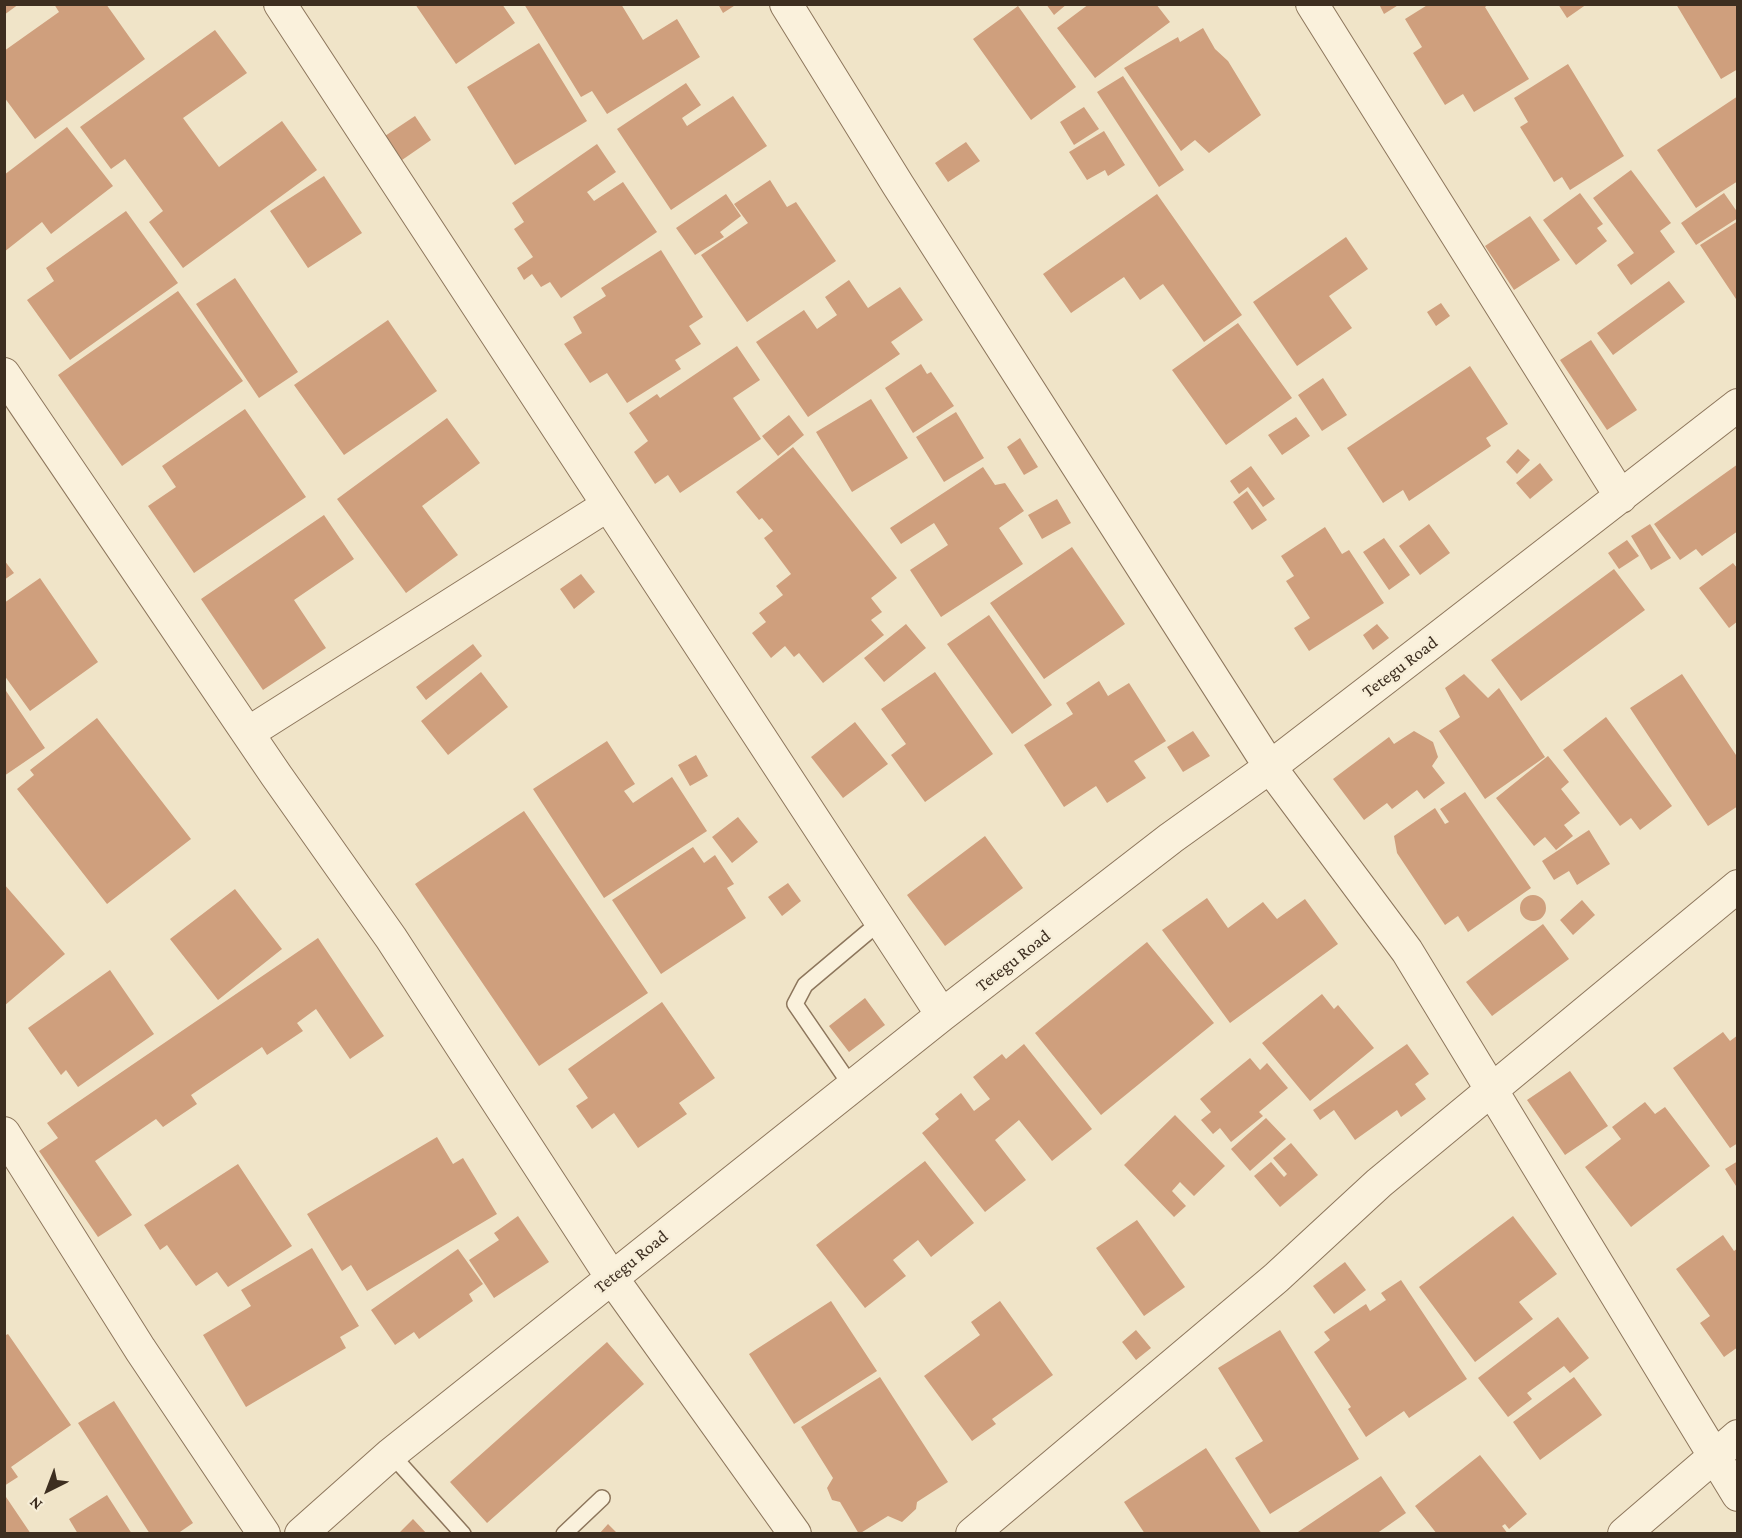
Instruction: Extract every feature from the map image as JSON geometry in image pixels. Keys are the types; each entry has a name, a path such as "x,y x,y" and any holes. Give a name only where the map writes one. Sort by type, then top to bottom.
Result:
{"street":[{"path":"280,4 942,1015"},
{"path":"786,4 898,185 1270,766 1407,951 1737,1495"},
{"path":"1312,4 1621,496"},
{"path":"4,374 248,733 391,938 612,1278 795,1533"},
{"name":"Tetegu Road","path":"301,1533 391,1454 942,1015 1171,838 1270,766 1737,405"},
{"path":"248,733 608,505"},
{"path":"972,1533 1276,1278 1379,1184 1737,886"},
{"path":"4,1133 140,1349 264,1533"},
{"path":"1624,1533 1737,1436"}],"lane":[{"path":"852,1087 795,1004 805,985 881,921"},
{"path":"391,1454 463,1533"},
{"path":"564,1533 603,1498"}],"building":[{"path":"4,4 19,4 4,15"},
{"path":"54,4 106,4 145,59 35,139 4,97 4,51 59,12"},
{"path":"415,4 502,4 515,23 456,64"},
{"path":"524,4 621,4 643,40 677,19 700,57 607,114 592,91 581,97"},
{"path":"718,4 737,4 723,13"},
{"path":"1046,4 1067,4 1054,15"},
{"path":"1089,4 1156,4 1170,22 1095,78 1057,28"},
{"path":"1379,4 1400,4 1384,14"},
{"path":"1429,4 1489,4 1485,7 1529,79 1474,112 1463,94 1445,105 1413,53 1422,47 1405,19"},
{"path":"1558,4 1587,4 1567,18"},
{"path":"1676,4 1738,4 1738,69 1721,79"},
{"path":"1018,6 1076,87 1031,120 973,39"},
{"path":"1203,28 1215,49 1228,61 1261,115 1209,153 1195,140 1181,151 1124,68 1178,37 1180,42"},
{"path":"215,30 247,73 183,118 219,167 282,121 317,170 183,268 149,222 163,211 125,159 111,169 80,127"},
{"path":"539,43 587,121 515,165 467,87"},
{"path":"1568,64 1624,156 1570,190 1562,177 1554,182 1520,127 1528,122 1514,98"},
{"path":"1123,76 1184,170 1159,187 1097,92"},
{"path":"686,83 701,105 682,118 687,126 733,96 767,146 671,210 617,129"},
{"path":"1738,96 1738,181 1696,208 1657,150"},
{"path":"1084,107 1099,129 1074,145 1060,122"},
{"path":"415,116 431,140 402,160 385,136"},
{"path":"67,127 113,186 51,234 42,222 4,252 4,175"},
{"path":"1104,131 1125,165 1108,176 1105,170 1087,180 1069,152"},
{"path":"966,142 980,161 948,182 935,163"},
{"path":"597,144 616,172 587,192 594,201 623,182 657,232 561,298 550,282 541,287 532,274 524,280 517,268 533,257 514,229 524,222 512,203"},
{"path":"1631,170 1671,223 1660,231 1675,252 1631,285 1617,265 1634,253 1593,198"},
{"path":"324,176 362,233 308,268 270,211"},
{"path":"770,180 787,207 796,202 836,261 747,322 701,255 748,223 734,204"},
{"path":"1580,193 1603,224 1597,228 1607,241 1576,265 1543,220"},
{"path":"1724,193 1738,213 1738,218 1696,245 1681,223"},
{"path":"726,194 741,216 720,232 724,237 695,255 676,228"},
{"path":"1157,194 1242,315 1204,342 1163,284 1140,300 1124,277 1071,313 1043,274"},
{"path":"126,211 178,283 70,360 27,300 54,281 46,268"},
{"path":"1530,216 1560,260 1514,290 1485,246"},
{"path":"1738,221 1738,302 1700,245"},
{"path":"1346,237 1368,269 1329,296 1352,328 1297,366 1253,302"},
{"path":"661,250 703,317 689,326 701,344 675,360 681,369 627,403 607,373 590,383 564,344 582,333 573,317 606,296 601,288"},
{"path":"235,278 298,372 259,398 196,304"},
{"path":"849,280 868,308 900,287 923,320 891,342 900,354 808,417 756,342 804,310 817,329 837,315 825,297"},
{"path":"1669,281 1685,302 1613,355 1597,333"},
{"path":"178,291 243,381 122,466 58,375"},
{"path":"1441,303 1450,316 1436,326 1427,312"},
{"path":"388,320 437,391 344,455 294,385"},
{"path":"1238,323 1292,398 1226,445 1172,370"},
{"path":"1591,340 1637,410 1607,430 1560,360"},
{"path":"737,346 760,380 733,398 761,439 680,493 668,475 655,484 634,452 648,441 629,413 657,394 660,398"},
{"path":"921,364 927,374 931,372 954,406 913,433 885,388"},
{"path":"1470,366 1508,424 1486,438 1491,446 1409,501 1403,490 1383,503 1347,448"},
{"path":"1323,378 1347,415 1322,431 1298,395"},
{"path":"871,399 908,458 852,492 816,432"},
{"path":"245,409 306,497 194,573 148,506 176,487 162,466"},
{"path":"956,412 984,458 944,482 916,437"},
{"path":"789,415 804,435 778,456 762,436"},
{"path":"1296,417 1310,436 1282,455 1268,435"},
{"path":"447,418 480,463 422,506 458,555 406,593 337,499"},
{"path":"1020,438 1038,467 1024,475 1007,447"},
{"path":"793,447 897,578 871,598 882,612 871,620 884,635 823,683 799,653 794,657 785,646 771,658 752,633 766,622 759,613 783,595 776,586 791,574 764,538 773,531 762,518 759,520 736,492"},
{"path":"1518,449 1530,460 1517,474 1506,462"},
{"path":"1540,463 1553,480 1530,499 1516,483"},
{"path":"1738,464 1738,531 1702,556 1696,549 1680,560 1654,524"},
{"path":"1251,466 1275,499 1263,507 1248,487 1239,494 1230,481"},
{"path":"983,467 995,485 1005,483 1024,511 999,528 1023,564 941,617 910,570 948,545 934,523 901,544 890,528"},
{"path":"1247,491 1267,520 1252,530 1233,502"},
{"path":"1057,499 1071,523 1042,539 1028,515"},
{"path":"324,515 354,559 294,600 326,648 263,690 201,599"},
{"path":"1429,524 1450,553 1420,575 1399,546"},
{"path":"1650,524 1671,558 1651,570 1631,536"},
{"path":"1325,527 1342,554 1349,550 1384,603 1309,651 1294,628 1310,618 1286,581 1294,576 1281,556"},
{"path":"1384,538 1410,575 1389,590 1363,552"},
{"path":"1627,540 1639,556 1619,569 1608,553"},
{"path":"1072,547 1125,624 1044,679 990,603"},
{"path":"4,560 14,573 4,580"},
{"path":"1733,563 1738,569 1738,621 1729,628 1699,588"},
{"path":"1614,569 1645,610 1521,701 1491,660"},
{"path":"581,574 595,592 574,609 560,589"},
{"path":"40,578 98,662 30,711 4,675 4,603"},
{"path":"989,615 1052,705 1012,734 947,644"},
{"path":"906,624 926,648 884,682 864,658"},
{"path":"1377,624 1389,638 1373,650 1363,635"},
{"path":"473,644 482,656 426,700 416,687"},
{"path":"481,672 508,707 448,755 421,721"},
{"path":"935,672 993,754 925,802 891,755 906,744 881,709"},
{"path":"1464,674 1488,698 1499,688 1545,757 1485,799 1439,731 1460,717 1445,688"},
{"path":"1682,674 1738,758 1738,806 1708,826 1630,708"},
{"path":"1099,681 1108,696 1129,683 1166,741 1134,761 1146,778 1107,803 1096,786 1064,807 1024,745 1073,714 1066,703"},
{"path":"4,688 45,748 4,776"},
{"path":"1606,717 1672,806 1640,830 1631,818 1620,826 1563,750"},
{"path":"97,718 191,839 107,904 17,789 34,775 30,770"},
{"path":"855,722 888,764 843,798 811,757"},
{"path":"1193,731 1210,756 1183,772 1167,747"},
{"path":"1414,731 1433,742 1438,757 1432,766 1445,783 1424,799 1417,790 1392,809 1387,803 1364,820 1333,779 1389,737 1394,744"},
{"path":"607,741 635,784 624,791 633,803 672,777 707,831 604,898 533,789"},
{"path":"696,755 708,776 690,786 678,765"},
{"path":"1548,756 1569,782 1561,789 1580,813 1564,825 1573,836 1556,850 1545,837 1534,846 1496,798"},
{"path":"1465,792 1531,888 1468,932 1458,916 1445,925 1397,853 1394,836 1435,808 1445,824 1449,822 1440,809"},
{"path":"524,811 648,993 539,1066 415,884"},
{"path":"738,817 758,842 732,863 712,837"},
{"path":"1589,830 1610,864 1577,885 1569,871 1554,880 1542,861"},
{"path":"985,836 1023,888 945,946 907,895"},
{"path":"693,847 704,863 715,855 734,884 727,888 746,918 661,974 612,900"},
{"path":"788,883 801,901 782,916 768,897"},
{"path":"4,884 65,954 4,1006"},
{"path":"235,889 282,949 218,1000 170,939"},
{"path":"1533,895 1542,899 1546,908 1542,917 1533,921 1524,917 1520,908 1524,899"},
{"path":"1207,898 1228,928 1263,902 1277,919 1305,899 1338,944 1230,1023 1162,930"},
{"path":"1582,900 1595,915 1573,935 1560,920"},
{"path":"1543,924 1569,959 1492,1016 1466,982"},
{"path":"318,938 384,1036 350,1059 316,1009 297,1023 303,1031 267,1055 262,1047 191,1095 197,1104 163,1127 156,1119 95,1161 132,1215 98,1237 39,1151 58,1138 47,1123"},
{"path":"1147,942 1214,1023 1101,1115 1035,1033"},
{"path":"110,970 154,1034 78,1087 66,1070 61,1075 28,1028"},
{"path":"1322,994 1334,1009 1338,1005 1374,1048 1310,1101 1262,1043"},
{"path":"865,998 885,1025 849,1052 829,1026"},
{"path":"662,1002 715,1078 679,1103 687,1114 638,1148 614,1113 592,1129 576,1106 588,1098 568,1069"},
{"path":"1723,1032 1730,1041 1738,1035 1738,1143 1730,1148 1673,1068"},
{"path":"1024,1044 1092,1129 1052,1161 1019,1120 995,1140 1026,1180 985,1212 922,1133 939,1119 935,1114 961,1093 974,1111 990,1099 973,1077 1002,1054 1006,1059"},
{"path":"1407,1044 1429,1074 1415,1084 1426,1099 1401,1117 1397,1110 1355,1140 1334,1110 1320,1120 1313,1110"},
{"path":"1250,1058 1260,1070 1267,1063 1288,1088 1259,1112 1263,1116 1231,1142 1220,1128 1213,1134 1201,1120 1211,1112 1200,1099"},
{"path":"1570,1071 1608,1126 1565,1155 1527,1100"},
{"path":"1645,1102 1655,1114 1665,1107 1710,1166 1631,1227 1585,1167 1621,1139 1612,1127"},
{"path":"1175,1115 1225,1166 1194,1196 1180,1182 1172,1191 1186,1206 1174,1217 1124,1165"},
{"path":"1266,1118 1286,1139 1250,1171 1231,1149"},
{"path":"437,1137 453,1164 463,1158 497,1214 367,1291 351,1265 342,1271 307,1214"},
{"path":"1291,1143 1318,1175 1280,1207 1254,1176 1271,1162 1284,1177 1287,1174 1273,1158"},
{"path":"925,1161 974,1223 931,1257 918,1240 893,1260 906,1276 865,1308 816,1245"},
{"path":"1738,1161 1738,1189 1725,1169"},
{"path":"238,1164 292,1246 228,1287 217,1272 196,1286 167,1245 160,1250 144,1225"},
{"path":"518,1216 549,1262 494,1298 469,1260 499,1240 494,1233"},
{"path":"1513,1216 1557,1274 1519,1302 1533,1319 1475,1362 1419,1287"},
{"path":"1137,1220 1185,1287 1144,1316 1096,1248"},
{"path":"1723,1235 1734,1251 1738,1248 1738,1347 1724,1357 1700,1323 1710,1316 1676,1269"},
{"path":"312,1248 359,1326 340,1337 346,1348 246,1407 203,1335 251,1306 241,1290"},
{"path":"458,1249 483,1284 469,1294 473,1301 419,1339 414,1332 395,1345 371,1310"},
{"path":"1345,1262 1366,1290 1334,1314 1313,1286"},
{"path":"1401,1280 1467,1379 1409,1418 1404,1411 1366,1437 1348,1409 1351,1407 1314,1352 1330,1340 1324,1332 1366,1304 1370,1311 1386,1300 1381,1293"},
{"path":"831,1301 877,1371 794,1424 749,1354"},
{"path":"1000,1301 1053,1375 992,1419 996,1424 972,1441 924,1376 980,1335 971,1322"},
{"path":"1558,1317 1589,1358 1570,1373 1564,1366 1527,1393 1532,1399 1508,1417 1478,1378"},
{"path":"1136,1330 1151,1348 1136,1360 1122,1342"},
{"path":"1280,1330 1359,1459 1270,1514 1235,1458 1263,1441 1218,1368"},
{"path":"8,1334 71,1425 11,1467 18,1477 4,1486 4,1336"},
{"path":"607,1342 644,1384 487,1523 450,1482"},
{"path":"880,1377 948,1482 917,1502 916,1509 902,1522 888,1516 859,1534 840,1502 832,1500 827,1488 833,1478 801,1427"},
{"path":"1574,1377 1602,1415 1540,1460 1513,1422"},
{"path":"114,1401 193,1523 177,1534 150,1534 78,1423"},
{"path":"1206,1448 1262,1534 1145,1534 1124,1502"},
{"path":"1480,1455 1527,1514 1509,1529 1505,1524 1502,1526 1508,1534 1437,1534 1415,1506"},
{"path":"1381,1476 1406,1513 1376,1534 1295,1534"},
{"path":"4,1494 31,1534 4,1534"},
{"path":"107,1495 132,1534 78,1534 69,1519"},
{"path":"413,1519 427,1534 398,1534"},
{"path":"608,1524 618,1534 599,1534"}]}
